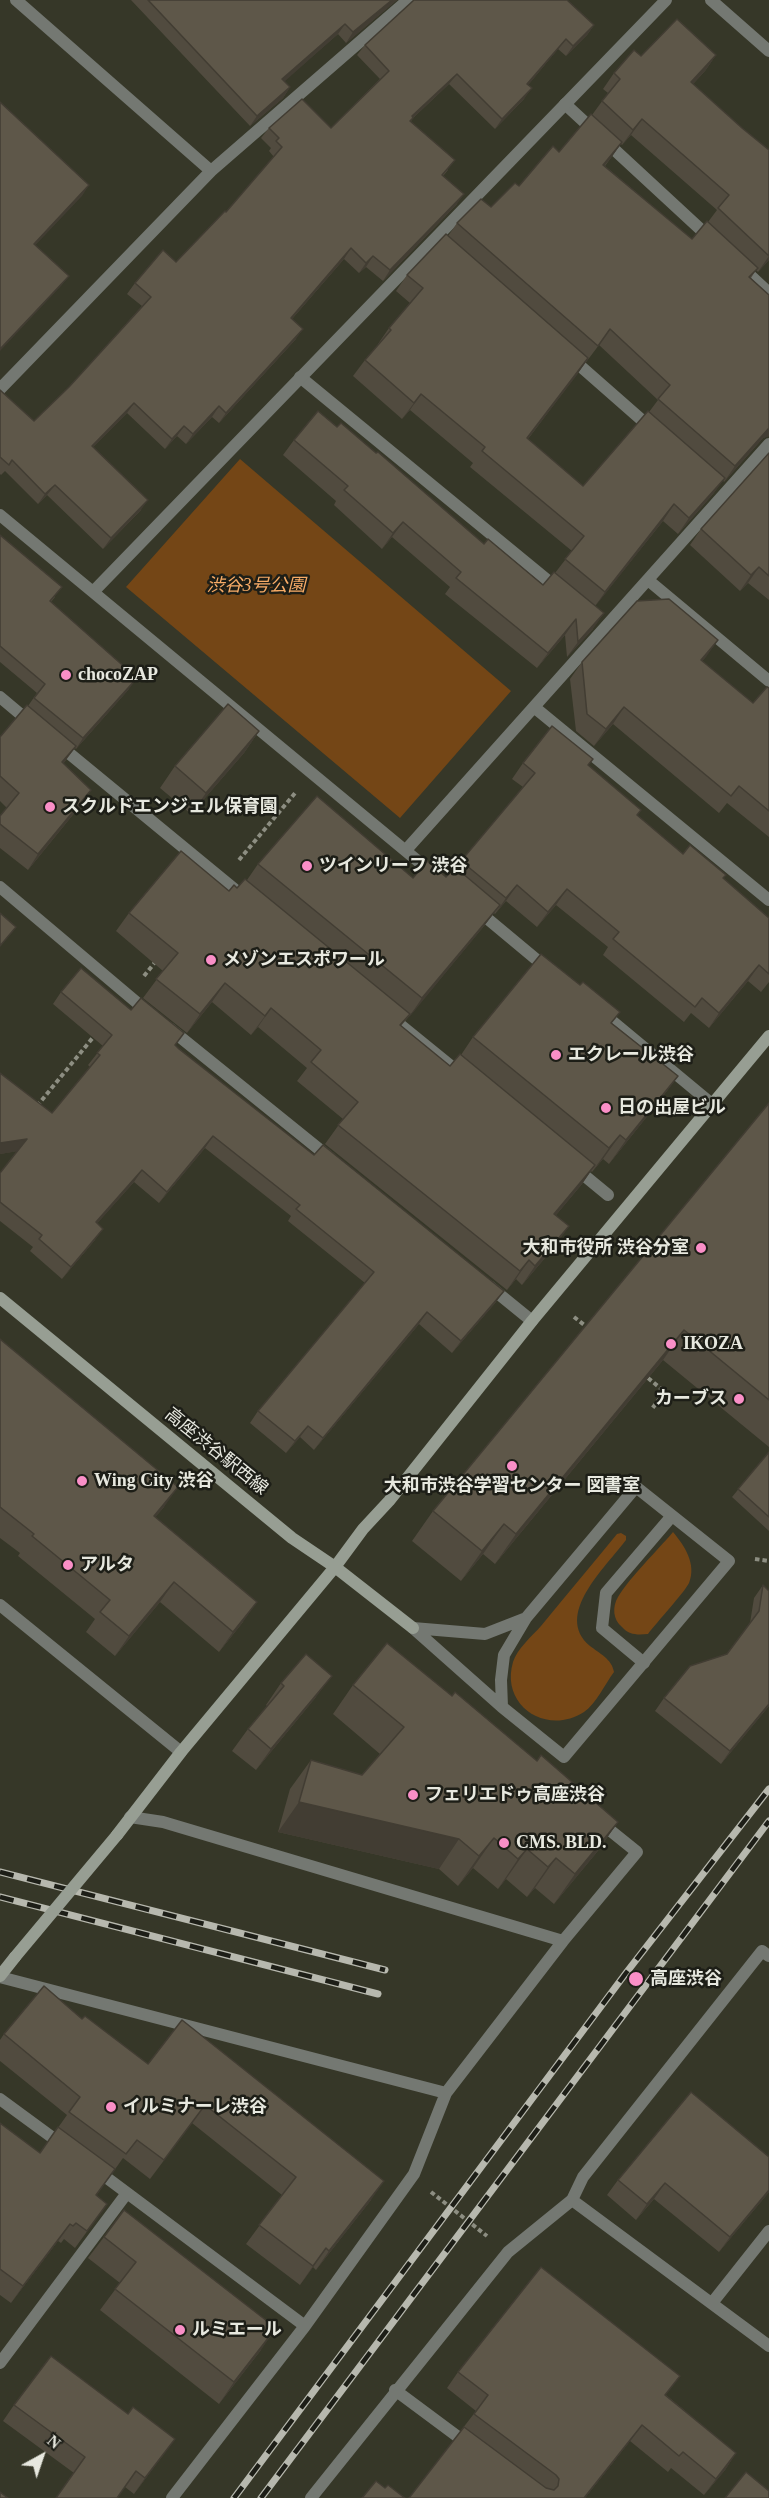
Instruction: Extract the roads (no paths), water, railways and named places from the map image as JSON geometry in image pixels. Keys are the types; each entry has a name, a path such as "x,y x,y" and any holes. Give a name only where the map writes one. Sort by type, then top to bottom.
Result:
{"street":[{"path":"16,0 211,171"},
{"path":"0,389 211,171 408,0"},
{"path":"93,592 300,377 439,243 565,104 666,0"},
{"path":"711,0 769,51"},
{"path":"565,104 718,246"},
{"path":"735,261 769,293"},
{"path":"558,347 663,439"},
{"path":"300,377 568,597"},
{"path":"406,850 534,707 600,624 648,580 721,489 769,444"},
{"path":"0,515 450,888"},
{"path":"648,580 769,681"},
{"path":"0,697 251,902"},
{"path":"534,707 769,900"},
{"path":"0,886 128,996 340,1166"},
{"path":"468,902 558,977"},
{"path":"379,1007 471,1082"},
{"path":"594,1007 712,1104"},
{"path":"446,2093 0,1977 181,1752 335,1567 532,1321 769,1036"},
{"path":"562,1157 608,1195"},
{"path":"478,1278 532,1321"},
{"name":"高座渋谷駅西線","path":"0,1298 292,1538 335,1567 413,1628"},
{"path":"413,1628 502,1707 564,1757 729,1561 671,1517 636,1486 526,1618 504,1654 501,1680 502,1707"},
{"path":"644,1663 602,1628 606,1593 671,1517"},
{"path":"0,1605 181,1752"},
{"path":"413,1628 485,1634 526,1618"},
{"path":"130,1817 163,1822 564,1941"},
{"path":"172,2498 306,2326 412,2177 446,2093 564,1941 637,1852 601,1823"},
{"path":"311,2498 395,2390 508,2252 572,2200 583,2177 762,1951 769,1956"},
{"path":"0,2098 306,2326"},
{"path":"0,2363 127,2193"},
{"path":"572,2200 769,2346"},
{"path":"712,2303 769,2231"},
{"path":"395,2390 477,2451"}],"railway":[{"path":"234,2498 626,1973 769,1789"},
{"path":"261,2498 769,1821"},
{"path":"0,1872 385,1970"},
{"path":"0,1897 378,1994"}],"place":[{"name":"chocoZAP","path":"66,675"},
{"name":"スクルドエンジェル保育園","path":"50,807"},
{"name":"ツインリーフ 渋谷","path":"307,866"},
{"name":"メゾンエスポワール","path":"211,960"},
{"name":"エクレール渋谷","path":"556,1055"},
{"name":"日の出屋ビル","path":"606,1108"},
{"name":"大和市役所 渋谷分室","path":"701,1248"},
{"name":"IKOZA","path":"671,1344"},
{"name":"カーブス","path":"739,1399"},
{"name":"大和市渋谷学習センター 図書室","path":"512,1466"},
{"name":"Wing City 渋谷","path":"82,1481"},
{"name":"アルタ","path":"68,1565"},
{"name":"フェリエドゥ高座渋谷","path":"413,1795"},
{"name":"CMS. BLD.","path":"504,1843"},
{"name":"高座渋谷","path":"636,1979"},
{"name":"イルミナーレ渋谷","path":"111,2107"},
{"name":"ルミエール","path":"180,2330"}],"park label":[{"name":"渋谷3号公園","path":"256,586"}]}
